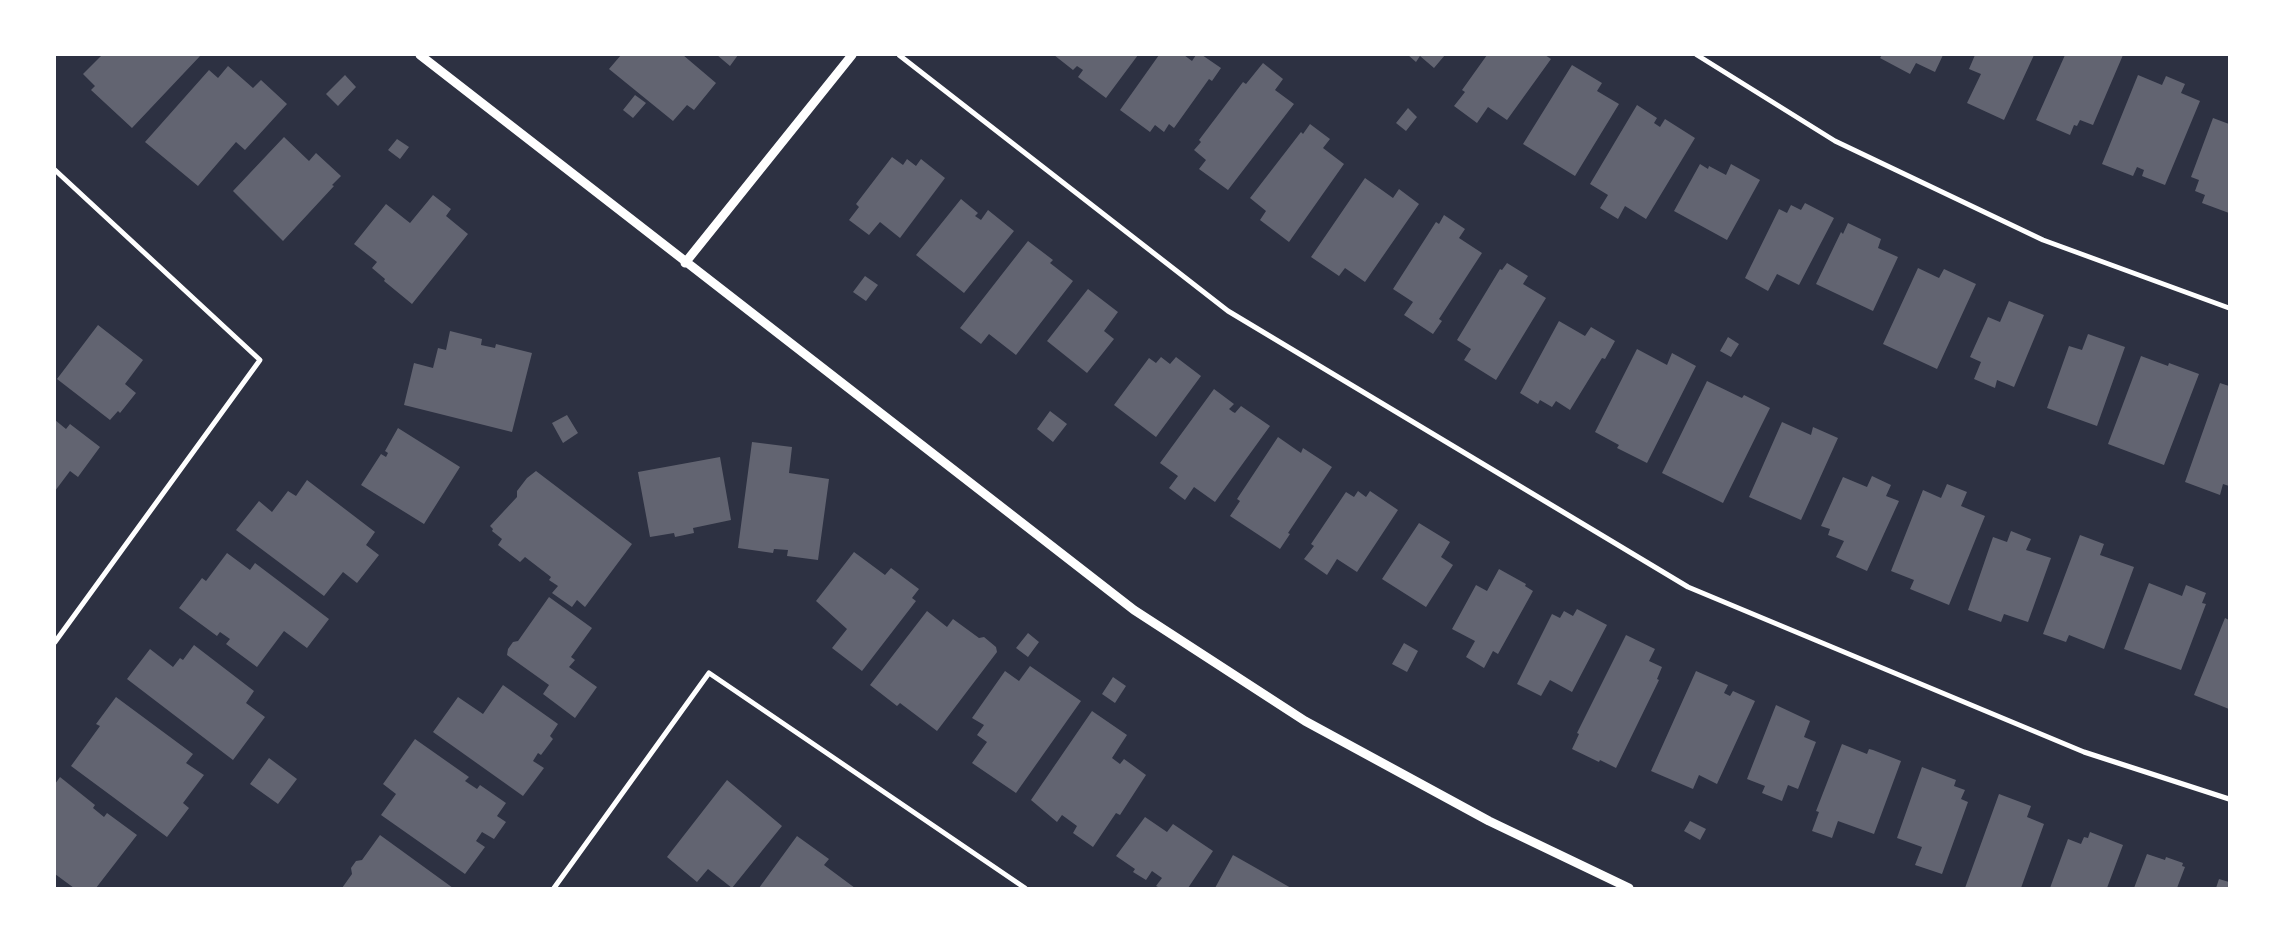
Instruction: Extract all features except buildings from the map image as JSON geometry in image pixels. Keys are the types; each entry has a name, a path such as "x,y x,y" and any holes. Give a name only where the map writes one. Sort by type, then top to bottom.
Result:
{"street":[{"path":"420,55 1134,610 1305,721 1489,821 1629,888"},
{"path":"686,263 852,55"},
{"path":"899,55 1228,311 1688,587 2084,752 2229,799"},
{"path":"1696,55 1835,140 2025,232 2229,308"},
{"path":"55,170 260,360 55,642"},
{"path":"554,888 709,673 1025,888"}]}
